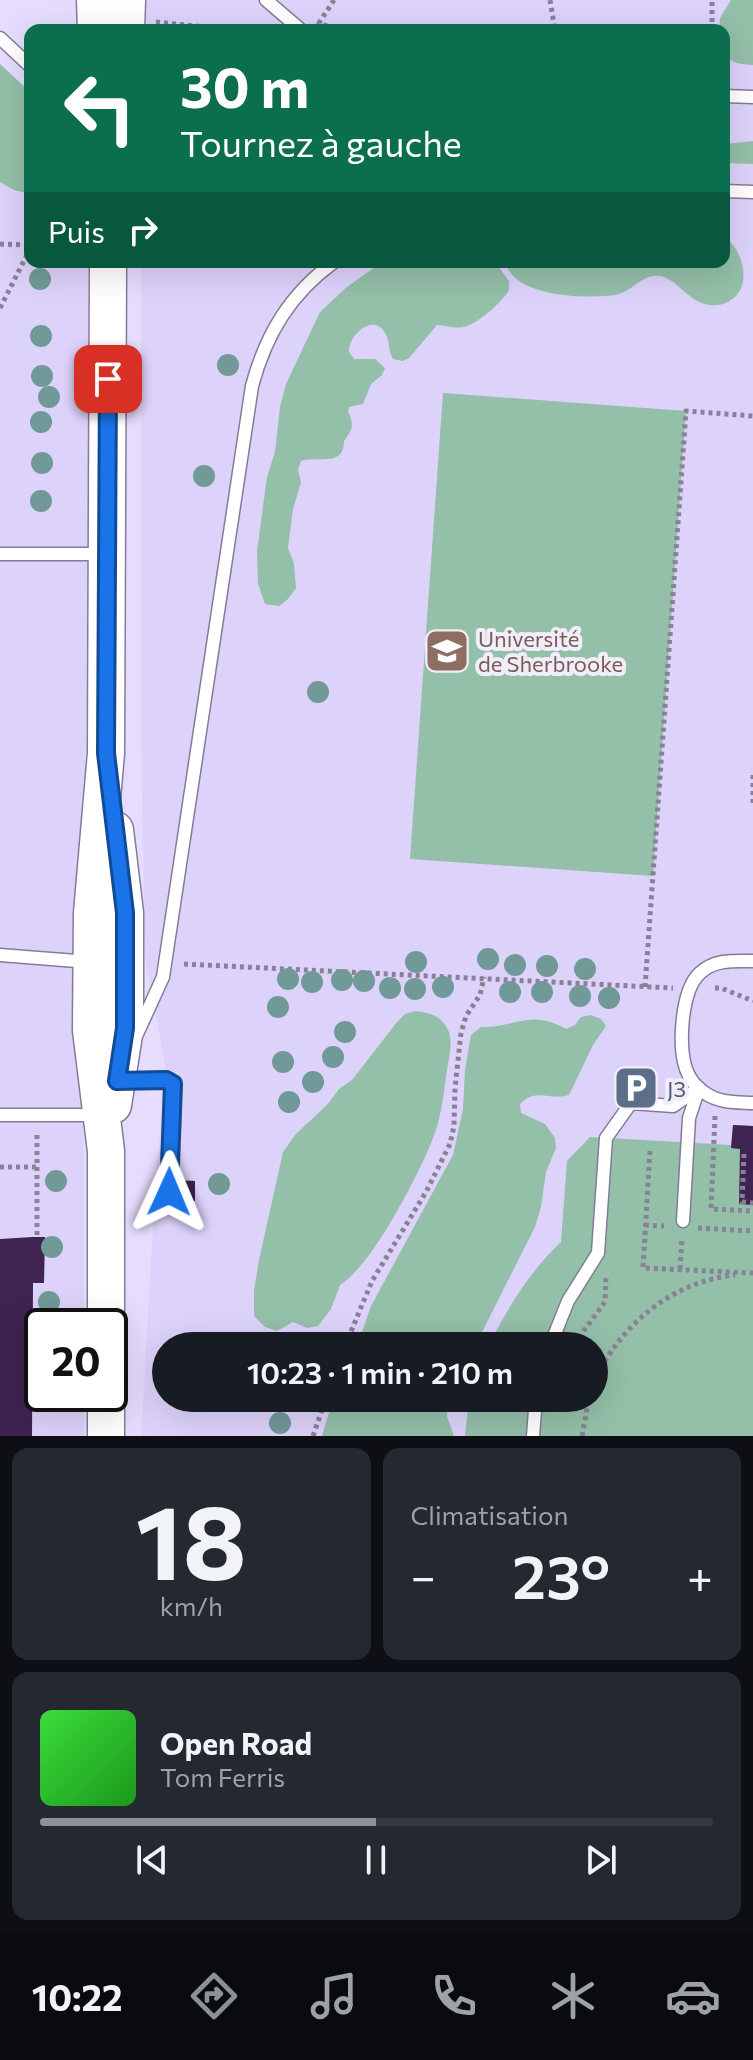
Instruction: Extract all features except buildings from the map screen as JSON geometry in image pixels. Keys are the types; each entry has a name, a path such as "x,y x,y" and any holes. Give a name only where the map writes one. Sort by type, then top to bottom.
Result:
{"main road":[{"path":"95,0 96,24"},
{"path":"107,1098 91,1030 92,913 106,753 108,268"},
{"path":"106,753 125,913 125,1028 107,1098 106,1308"},
{"path":"106,1412 106,1436"}],"lane":[{"path":"266,0 294,24"},
{"path":"0,38 24,60"},
{"path":"730,96 753,97"},
{"path":"730,191 753,192"},
{"path":"107,1098 163,977 243,435 257,367 267,339 289,304 326,268"},
{"path":"0,554 107,554"},
{"path":"0,955 92,963"},
{"path":"753,961 714,964 699,973 689,988 685,1009 683,1058 688,1074 699,1088 722,1100 753,1103"},
{"path":"0,1115 107,1098 166,1080 173,1084 169,1192"},
{"path":"683,1221 689,1118 699,1088"},
{"path":"556,1332 568,1301 598,1253 606,1138 631,1103 673,1106 699,1088"},
{"path":"533,1436 535,1412"}],"path":[{"path":"322,24 319,23 334,0"},
{"path":"550,0 554,24"},
{"path":"712,0 712,24"},
{"path":"133,17 194,24"},
{"path":"0,244 24,245"},
{"path":"0,308 24,261"},
{"path":"645,987 686,411 753,416"},
{"path":"753,775 753,805"},
{"path":"186,964 673,988"},
{"path":"351,1332 372,1281 426,1192 450,1144 461,1033 466,1016 480,995 484,977"},
{"path":"721,988 753,1001"},
{"path":"36,1139 37,1238"},
{"path":"714,1144 711,1209 753,1211"},
{"path":"744,1154 742,1202 753,1203"},
{"path":"0,1167 36,1167"},
{"path":"680,1269 683,1221"},
{"path":"583,1332 605,1302 607,1279 601,1266"},
{"path":"608,1354 623,1335 664,1300 703,1281 753,1273"},
{"path":"313,1436 321,1412"},
{"path":"582,1436 586,1412"}],"shaded area":[{"name":"Université de Sherbrooke","path":"143,0 753,0 753,1436 141,1436 156,1176 166,1069 145,957 141,738 141,268 730,268 730,24 143,24"},
{"path":"0,64 24,86 24,268 88,268 88,630 80,1053 84,1150 84,1308 24,1308 24,1412 84,1412 84,1436 0,1436"}],"green space":[{"path":"731,0 753,0 753,65 736,63 730,59 730,24 720,24"},
{"path":"0,64 24,86 24,192 0,182"},
{"path":"753,141 753,164 730,163 730,143"},
{"path":"730,242 739,254 744,275 742,286 729,301 708,305 661,276 643,279 615,295 570,296 536,289 511,274 508,268 730,268"},
{"path":"374,268 499,268 509,281 509,290 489,312 469,325 457,328 437,325 403,361 393,359 387,336 380,327 368,326 357,333 349,352 354,359 375,359 385,368 371,384 363,404 349,407 352,427 340,455 301,461 298,470 301,482 293,509 288,548 294,564 296,588 279,606 265,604 258,584 257,552 280,407 286,384 320,312"},
{"path":"443,393 686,411 653,876 410,859"},
{"path":"416,1011 438,1017 447,1028 451,1043 438,1123 420,1168 381,1238 367,1258 340,1285 331,1309 318,1326 307,1328 293,1322 277,1331 265,1327 254,1316 254,1291 283,1152 339,1089 352,1080 397,1022 405,1014"},
{"path":"591,1015 601,1019 606,1026 593,1045 569,1095 531,1096 520,1104 521,1113 545,1124 555,1138 556,1148 546,1172 535,1227 482,1332 362,1332 371,1306 453,1155 463,1109 471,1035 481,1027 524,1020 543,1020 566,1029 575,1025 581,1017"},
{"path":"733,1125 753,1126 753,1436 465,1436 468,1412 608,1412 608,1332 496,1332 520,1291 561,1242 567,1161 590,1137 731,1145"},
{"path":"329,1412 447,1412 454,1436 322,1436"}],"place":[{"name":"Université de Sherbrooke","path":"447,651"},
{"name":"J3","path":"636,1088"}],"route":[{"path":"108,379 106,753 125,913 125,1028 117,1081 166,1080 173,1084 169,1192"}]}
